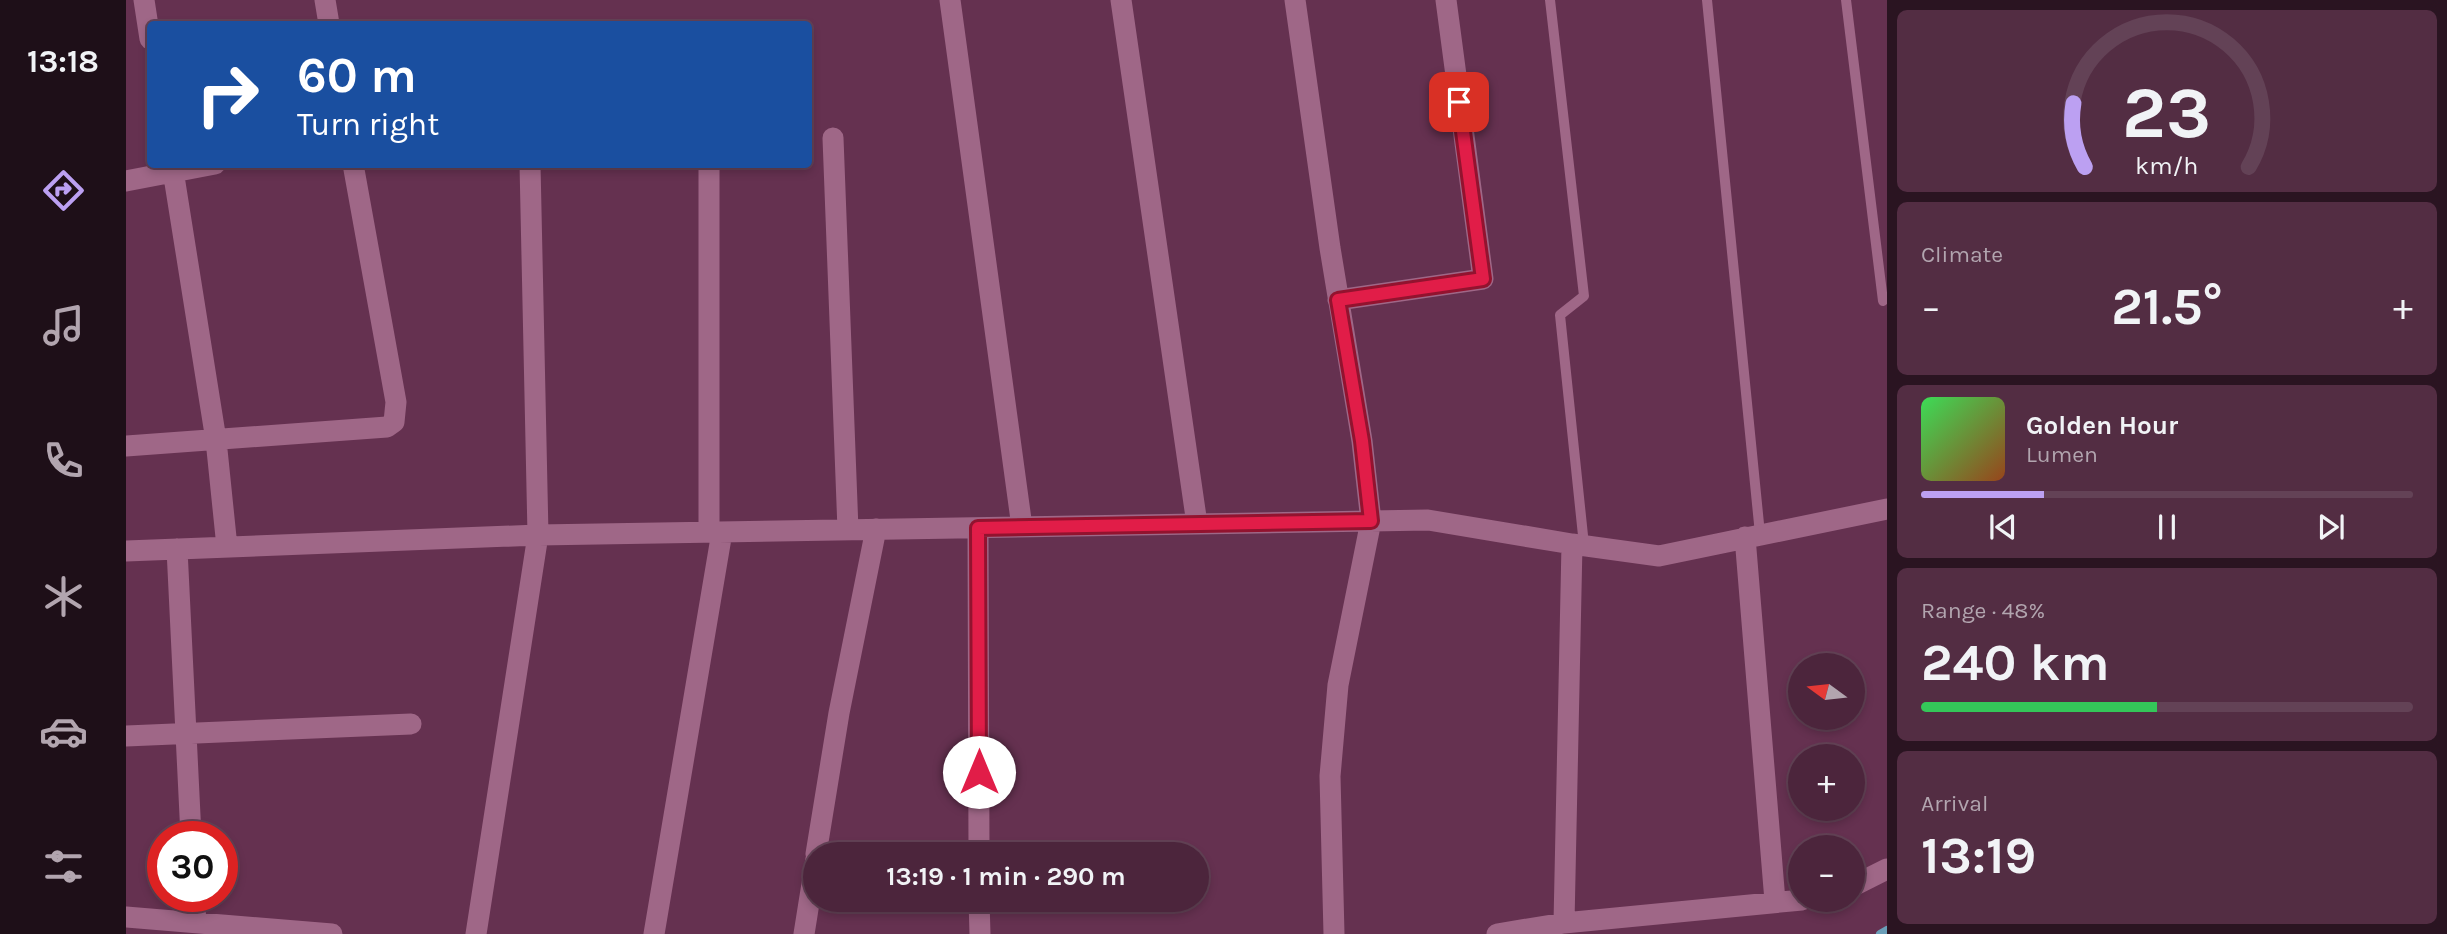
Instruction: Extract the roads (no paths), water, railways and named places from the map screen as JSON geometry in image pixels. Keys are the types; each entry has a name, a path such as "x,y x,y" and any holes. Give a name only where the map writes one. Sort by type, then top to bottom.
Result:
{"street":[{"path":"324,0 328,21"},
{"path":"950,0 1022,527"},
{"path":"1121,0 1197,524"},
{"path":"1295,0 1338,300 1362,441 1371,521 1338,685 1330,776 1334,934"},
{"path":"1338,300 1483,279 1446,0"},
{"path":"144,1 147,21"},
{"path":"833,138 848,530"},
{"path":"126,181 173,168 216,440 227,547"},
{"path":"126,446 387,427 394,422 396,402 354,168"},
{"path":"476,934 538,535 530,168"},
{"path":"654,934 716,532 709,168"},
{"path":"126,551 538,535 1428,520 1659,556 1887,509"},
{"path":"978,528 979,842"},
{"path":"818,842 839,713 876,529"},
{"path":"1753,536 1775,901"},
{"path":"1564,923 1578,545"},
{"path":"177,549 190,821"},
{"path":"126,736 411,724"},
{"path":"1865,880 1887,869"},
{"path":"1497,934 1564,923 1788,901"},
{"path":"195,912 196,922"},
{"path":"804,934 807,912"},
{"path":"979,912 980,934"},
{"path":"126,917 332,934"}],"lane":[{"path":"1550,0 1584,296 1560,315 1578,545"},
{"path":"1707,0 1753,536"},
{"path":"1846,0 1883,301"}],"waterway":[{"path":"1880,934 1887,930"}]}
